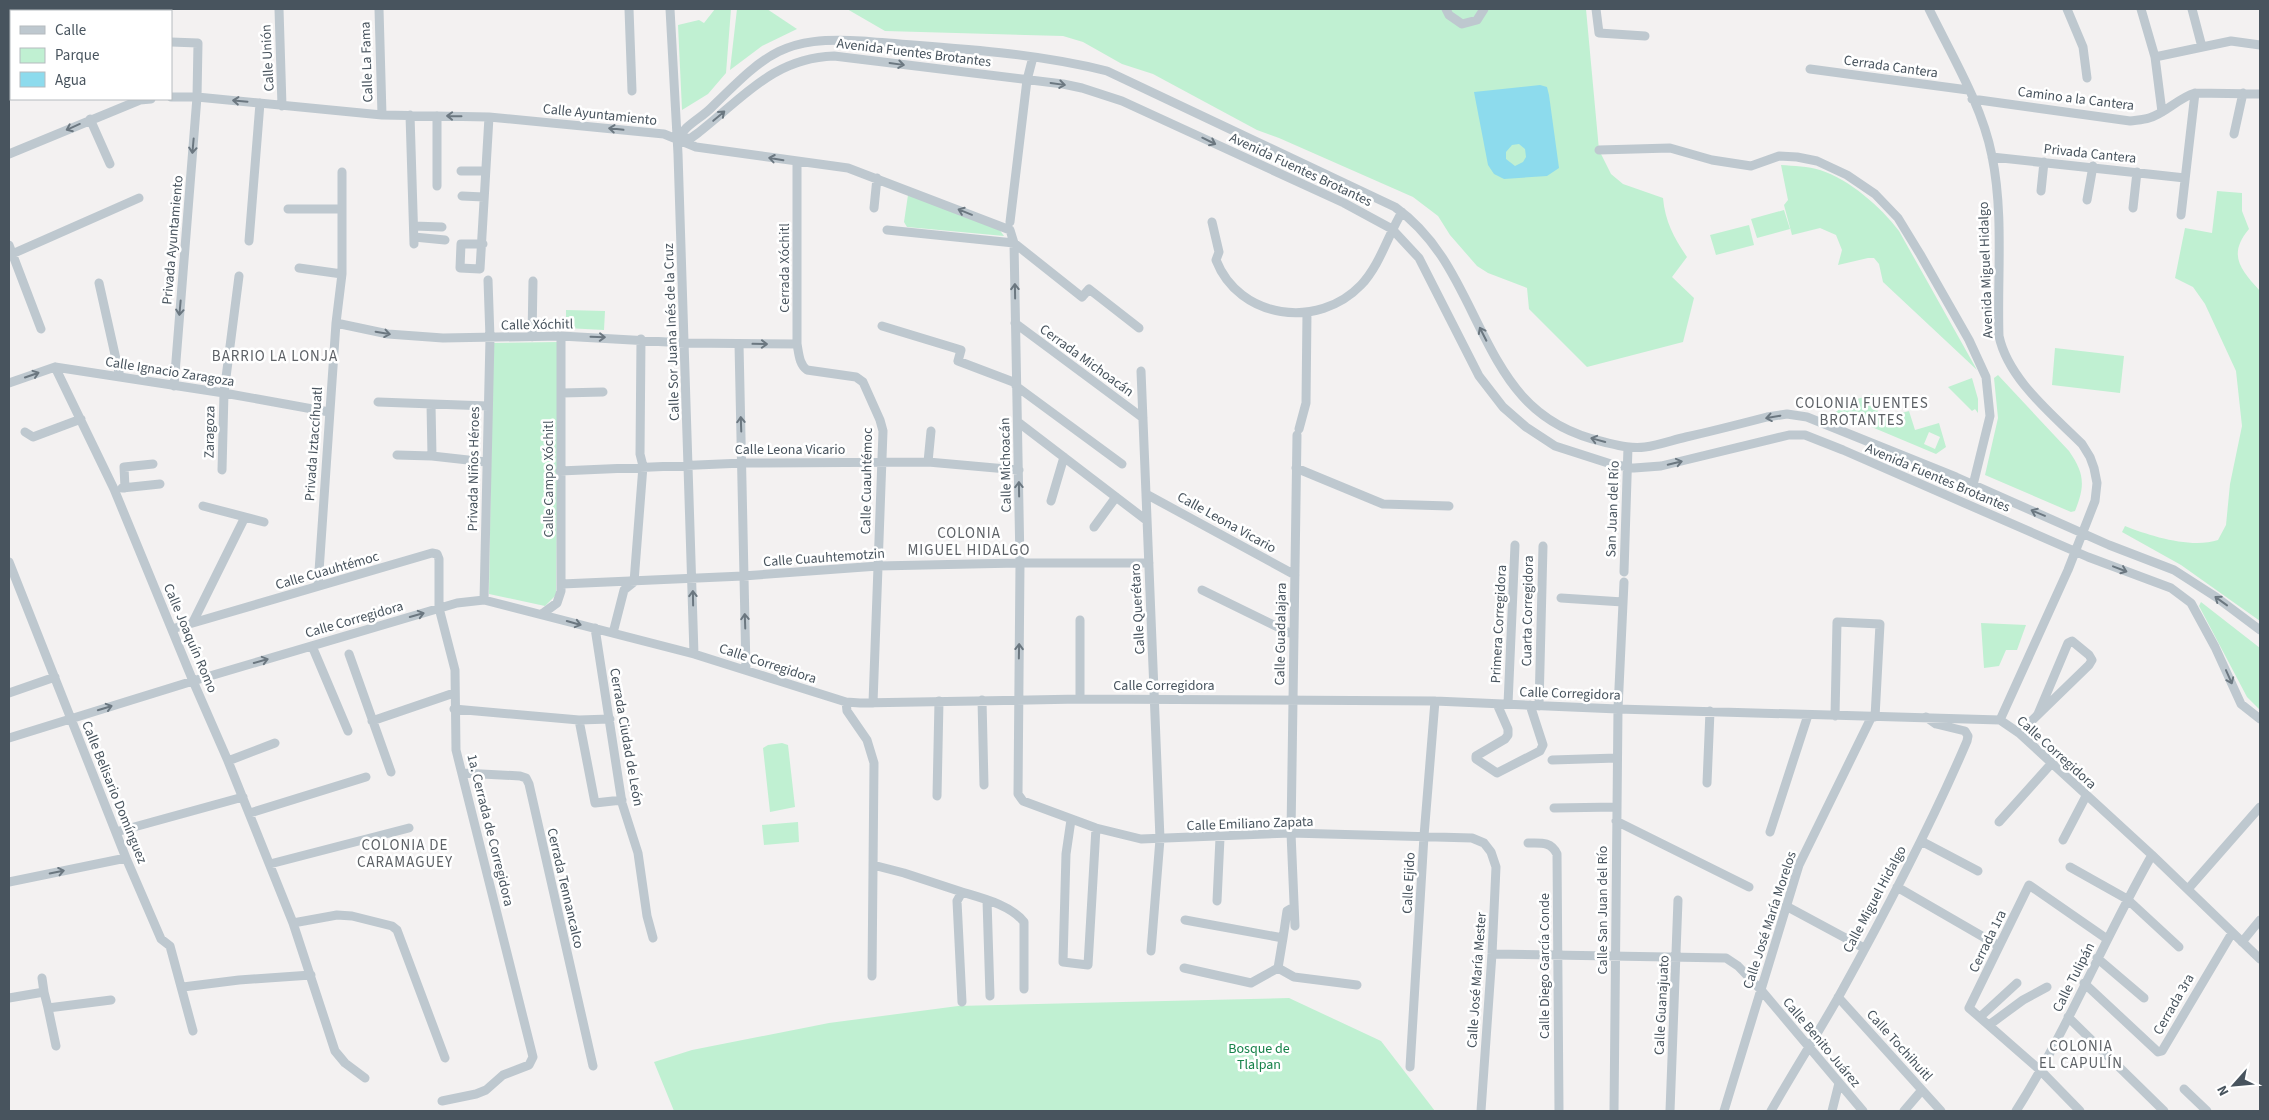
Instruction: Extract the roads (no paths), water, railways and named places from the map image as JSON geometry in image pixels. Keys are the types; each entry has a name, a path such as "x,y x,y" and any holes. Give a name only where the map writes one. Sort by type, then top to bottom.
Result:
{"street":[{"name":"Calle Unión","path":"279,9 282,106"},
{"name":"Calle La Fama","path":"379,9 382,115"},
{"path":"629,9 632,92"},
{"name":"Calle Sor Juana Inés de la Cruz","path":"670,9 678,139 694,654"},
{"path":"1446,9 1449,16 1462,24 1477,20 1484,9"},
{"path":"1596,9 1599,33 1645,36"},
{"name":"Avenida Miguel Hidalgo","path":"1929,9 1970,95 1992,157 1997,191 1999,336 2002,349 2008,364 2016,375 2082,444 2090,457 2097,484 2095,501 2068,570 2000,720"},
{"path":"2067,9 2083,47 2088,78"},
{"path":"2141,9 2155,57 2162,112"},
{"path":"2192,9 2202,47"},
{"path":"844,57 846,40"},
{"name":"Avenida Fuentes Brotantes","path":"678,139 684,129 708,111 768,57 791,45 807,41 846,40 1033,57 1107,71 1299,160 1402,212 1431,239 1445,260 1500,368 1528,403 1544,417 1580,435 1628,447 1646,447 1787,414 1807,416 2174,570 2216,597 2260,630"},
{"path":"2155,57 2232,41 2260,45"},
{"name":"Privada Ayuntamiento","path":"172,42 198,43 197,97 174,386"},
{"name":"Avenida Fuentes Brotantes","path":"678,139 691,138 769,74 783,66 814,56 844,57 1082,88 1122,101 1344,203 1392,228 1420,258 1479,376 1503,407 1526,427 1555,446 1593,460 1627,467 1661,466 1789,436 1805,436 1892,471 2075,551 2170,588 2191,603 2215,647 2241,704 2260,718"},
{"name":"Calle Michoacán","path":"1016,790 1020,563 1014,243 1010,226 1027,80 1033,57"},
{"name":"Cerrada Cantera","path":"1810,69 1970,95"},
{"path":"2181,215 2195,93"},
{"name":"Camino a la Cantera","path":"1970,95 2130,121 2149,118 2186,96 2195,93 2260,94"},
{"path":"2234,134 2244,93"},
{"name":"Calle Ayuntamiento","path":"172,97 197,97 382,115 489,117 664,134 696,147 848,168 1010,226"},
{"path":"9,154 138,100"},
{"path":"249,241 260,103"},
{"path":"410,116 414,241 445,240"},
{"path":"437,116 438,186"},
{"path":"482,244 489,117"},
{"path":"90,119 110,164"},
{"path":"1599,150 1670,148 1712,160 1751,166 1779,156 1797,157 1817,161 1847,175 1875,194 1898,218 1920,254 1969,340 1986,377 1990,416 1973,485"},
{"name":"Privada Cantera","path":"1992,157 2093,166 2185,178"},
{"name":"Cerrada Xóchitl","path":"797,162 798,344 800,362 802,367 807,370"},
{"path":"2040,191 2044,162"},
{"path":"2087,200 2093,166"},
{"path":"461,171 485,171"},
{"name":"Privada Iztaccíhuatl","path":"318,586 329,412 342,274 342,172"},
{"path":"2133,208 2137,172"},
{"path":"874,208 877,178"},
{"path":"462,196 484,197"},
{"path":"41,328 10,249 139,198"},
{"path":"288,209 342,209"},
{"path":"1212,222 1218,252 1216,260 1225,279 1236,291 1253,303 1267,308 1307,312 1332,304 1360,286 1374,267 1392,228 1402,212"},
{"path":"414,226 442,227"},
{"path":"887,230 1014,243 1082,298 1089,290 1139,328"},
{"path":"299,268 342,274"},
{"name":"Zaragoza","path":"222,470 224,393 239,276"},
{"name":"Privada Niños Héroes","path":"484,600 490,338 488,280"},
{"path":"532,336 533,281"},
{"path":"99,283 120,376"},
{"name":"Calle Guadalajara","path":"1295,926 1291,833 1296,468 1298,432 1306,403 1307,312"},
{"name":"Cerrada Michoacán","path":"1015,323 1143,418"},
{"name":"Calle Xóchitl","path":"336,324 388,334 490,338 561,336 739,344 798,344"},
{"path":"882,326 962,350 958,361 1016,384 1122,464"},
{"name":"Calle Campo Xóchitl","path":"542,614 557,603 562,584 560,471 561,336"},
{"path":"613,633 624,590 634,582 643,466 640,454 641,339"},
{"path":"739,344 746,670"},
{"name":"Calle Ignacio Zaragoza","path":"9,383 55,367 224,393 329,412"},
{"name":"Calle Joaquín Romo","path":"55,367 114,489 250,814 293,923 336,1051 345,1063 365,1078"},
{"name":"Calle Cuauhtémoc","path":"807,370 856,377 863,382 883,431 873,703"},
{"name":"Calle Querétaro","path":"1141,371 1160,839 1151,951"},
{"path":"562,393 603,392"},
{"path":"378,402 488,406"},
{"path":"431,404 432,456"},
{"path":"25,432 33,436 80,419"},
{"path":"1018,422 1146,520"},
{"path":"928,462 931,431"},
{"name":"San Juan del Río","path":"1618,709 1628,447"},
{"path":"1892,471 1900,454"},
{"path":"397,455 432,456 486,462"},
{"path":"1051,501 1064,457"},
{"name":"Calle Leona Vicario","path":"560,471 743,463 883,462 928,462 1019,470"},
{"path":"126,488 124,467 153,464"},
{"path":"1296,468 1383,504 1449,506"},
{"path":"114,489 160,484"},
{"name":"Calle Leona Vicario","path":"1146,494 1295,575"},
{"path":"1094,526 1116,497"},
{"path":"203,506 264,522"},
{"path":"193,622 245,517"},
{"name":"Primera Corregidora","path":"1508,704 1515,545"},
{"name":"Cuarta Corregidora","path":"1497,704 1508,735 1505,739 1476,756 1476,760 1497,773 1540,751 1543,745 1534,705 1542,546"},
{"name":"Calle Cuauhtémoc","path":"172,629 432,553 437,554 439,559 440,608"},
{"name":"Calle Belisario Domínguez","path":"9,562 126,858 161,939 170,946 183,987 193,1031"},
{"name":"Calle Cuauhtemotzin","path":"562,584 743,576 878,566 1020,563 1148,564"},
{"path":"1202,590 1294,635"},
{"path":"1561,598 1623,602"},
{"name":"Calle Corregidora","path":"9,738 457,603 484,600 694,654 846,702 1080,699 1435,701 1808,716 2000,720 2020,733 2051,764 2152,855 2260,959"},
{"name":"1a. Cerrada de Corregidora","path":"440,608 453,658 455,742 533,1057 528,1065 503,1075 486,1090 442,1101"},
{"path":"1080,620 1080,699"},
{"path":"1835,716 1837,622 1880,624 1873,718"},
{"name":"Cerrada Ciudad de León","path":"595,628 622,800 638,853 646,916 653,938"},
{"path":"2020,733 2092,660 2089,655 2072,641 2068,643 2038,714"},
{"path":"312,646 348,731"},
{"path":"349,654 391,772"},
{"path":"9,693 55,677"},
{"path":"372,721 454,693"},
{"path":"982,700 984,785"},
{"path":"937,796 939,701"},
{"name":"Calle Ejido","path":"1410,1066 1424,836 1435,701"},
{"path":"846,702 847,710 867,740 874,763 872,976"},
{"path":"454,709 579,720 610,719"},
{"name":"Calle San Juan del Río","path":"1614,1111 1618,709"},
{"path":"1706,783 1710,711"},
{"path":"1770,832 1808,716"},
{"name":"Calle Miguel Hidalgo","path":"1771,1111 1807,1046 1838,997 1921,841 1959,761 1968,736 1965,731 1936,724 1926,717"},
{"name":"Calle José María Morelos","path":"1724,1111 1799,865 1873,718"},
{"path":"579,720 596,804 622,800"},
{"path":"228,761 275,744"},
{"path":"1552,760 1617,758"},
{"path":"1999,822 2051,764"},
{"name":"Cerrada Tennancalco","path":"463,773 520,776 526,778 529,784 593,1066"},
{"path":"250,814 366,777"},
{"name":"Calle Emiliano Zapata","path":"1016,790 1024,801 1071,820 1141,839 1220,838 1291,833 1424,836 1472,838 1484,843 1491,852"},
{"path":"2063,840 2086,796"},
{"path":"116,832 243,797"},
{"path":"1554,808 1616,806"},
{"path":"2188,889 2260,807"},
{"path":"1071,820 1066,854 1063,962 1088,965 1096,828"},
{"path":"1616,821 1749,887"},
{"path":"270,864 409,828"},
{"path":"1217,901 1220,838"},
{"path":"1921,841 1978,872"},
{"name":"Calle Diego García Conde","path":"1528,843 1547,844 1554,847 1557,854 1559,1111"},
{"name":"Calle José María Mester","path":"1481,1111 1496,868 1491,852"},
{"name":"Calle Tulipán","path":"2016,1111 2041,1071 2126,899 2152,855"},
{"path":"9,882 126,858"},
{"path":"873,866 914,876 987,900 1019,916 1024,922 1024,989"},
{"path":"2070,867 2126,899 2179,947"},
{"name":"Cerrada 1ra","path":"1980,1017 1970,1008 2029,885 2107,939"},
{"path":"1897,887 1999,946"},
{"path":"962,892 957,901 962,1002"},
{"path":"987,900 990,996"},
{"name":"Calle Guanajuato","path":"1670,1111 1678,900"},
{"path":"1786,906 1864,948"},
{"path":"1278,968 1287,911 1294,907"},
{"path":"293,923 337,915 384,924 397,930 445,1058"},
{"path":"1185,920 1283,938"},
{"path":"2242,942 2260,920"},
{"name":"Cerrada 3ra","path":"2084,983 2158,1052 2162,1051 2232,933"},
{"name":"Calle Benito Juárez","path":"1492,954 1726,958 1738,966 1761,990 1863,1111"},
{"path":"2097,958 2144,998"},
{"path":"1184,968 1250,983 1278,968"},
{"path":"1278,968 1294,977 1357,985"},
{"path":"183,987 239,980 310,975"},
{"path":"42,978 56,1046"},
{"path":"2017,983 1980,1017 2041,1071 2080,1111"},
{"path":"1989,1025 2023,1000 2047,987"},
{"path":"9,998 44,992"},
{"name":"Calle Tochihuitl","path":"1838,997 1941,1111"},
{"path":"48,1008 111,1000"},
{"path":"2068,1017 2164,1111"},
{"path":"1832,1111 1839,1083"},
{"path":"2184,1089 2207,1111"},
{"path":"1904,1111 1922,1090"}],"water":[{"path":"1540,85 1547,87 1559,168 1547,176 1504,179 1494,174 1488,165 1474,92","holes":["1519,144 1525,149 1526,157 1523,162 1515,166 1506,159 1506,152 1512,145"]}],"district":[{"name":"BARRIO LA LONJA","path":"275,356"},
{"name":"COLONIA FUENTES BROTANTES","path":"1862,412"},
{"name":"COLONIA MIGUEL HIDALGO","path":"969,542"},
{"name":"COLONIA DE CARAMAGUEY","path":"405,854"},
{"name":"COLONIA EL CAPULÍN","path":"2081,1054"}],"park label":[{"name":"Bosque de Tlalpan","path":"1259,1056"}]}
